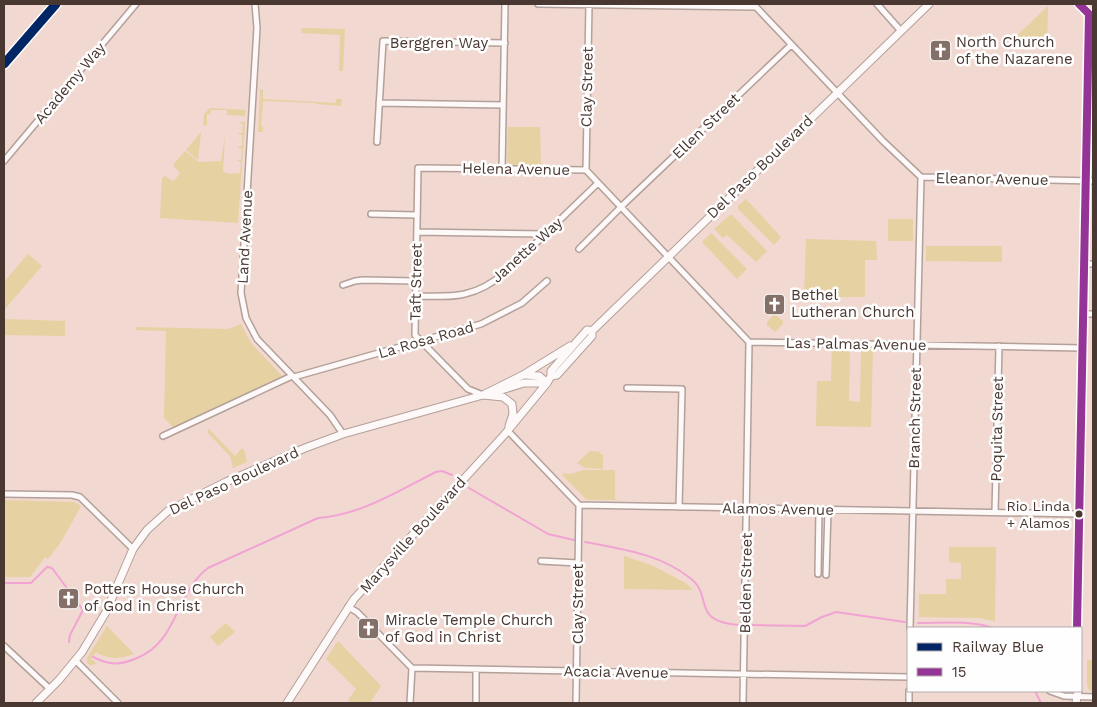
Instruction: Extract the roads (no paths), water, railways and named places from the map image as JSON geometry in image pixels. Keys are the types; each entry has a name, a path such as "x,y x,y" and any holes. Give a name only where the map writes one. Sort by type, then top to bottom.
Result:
{"main road":[{"name":"Del Paso Boulevard","path":"592,331 929,4"},
{"path":"1077,627 1083,264 1091,14 1079,4"},
{"name":"Marysville Boulevard","path":"287,703 348,607 508,431 549,379 551,371 588,330 592,331 592,336 557,375 549,379"},
{"name":"Del Paso Boulevard","path":"36,703 50,690 75,660 103,616 133,549 152,524 178,504 280,458 344,434 483,395 523,375 581,338"},
{"path":"523,375 532,374 549,379"},
{"path":"483,395 549,379"},
{"path":"483,395 503,397 512,404 513,414 508,431"}],"street":[{"name":"Academy Way","path":"4,161 136,4"},
{"name":"Land Avenue","path":"255,4 257,28 242,302 253,334 344,434"},
{"path":"502,170 505,4"},
{"path":"538,4 756,6"},
{"name":"Clay Street","path":"586,170 589,4"},
{"path":"877,4 902,31"},
{"name":"Eleanor Avenue","path":"756,6 837,93 920,177 1093,181"},
{"name":"Berggren Way","path":"377,142 383,41 505,43"},
{"name":"Ellen Street","path":"621,208 791,45"},
{"path":"379,103 503,105"},
{"name":"Helena Avenue","path":"418,168 586,170 668,256"},
{"name":"Taft Street","path":"418,168 416,335 468,389 483,395"},
{"name":"Branch Street","path":"910,627 920,177"},
{"name":"Janette Way","path":"416,296 452,297 480,289 506,272 598,183"},
{"path":"580,250 621,208"},
{"path":"372,214 418,215"},
{"path":"417,232 546,234"},
{"path":"668,256 749,342"},
{"path":"1083,264 1093,264"},
{"path":"343,286 363,280 416,281"},
{"name":"La Rosa Road","path":"163,436 293,376 422,341 496,318 522,303 547,281"},
{"path":"1082,314 1093,314"},
{"name":"Las Palmas Avenue","path":"749,342 1082,348"},
{"name":"Belden Street","path":"743,703 749,342"},
{"name":"Poquita Street","path":"995,512 999,346"},
{"path":"627,388 682,389 679,507"},
{"path":"508,431 579,505"},
{"path":"4,494 72,495 80,497 133,549"},
{"name":"Clay Street","path":"576,703 578,671 579,505"},
{"name":"Alamos Avenue","path":"579,505 1079,514"},
{"path":"818,574 819,509"},
{"path":"826,575 828,510"},
{"path":"541,561 578,563"},
{"path":"818,566 826,566"},
{"path":"348,607 357,612 412,668 410,703"},
{"path":"4,646 50,690"},
{"path":"75,660 118,703"},
{"name":"Acacia Avenue","path":"412,668 907,677"},
{"path":"476,669 476,703"},
{"path":"1053,692 1064,696 1093,697"}],"waterway":[{"path":"93,657 115,664 137,658 150,651 161,641 189,590 197,578 208,568 318,518 349,512 379,501 436,472 442,471 452,475"},
{"path":"469,488 548,534 574,540"},
{"path":"585,542 613,547 666,563 690,578 697,585 708,613 723,623 738,625"},
{"path":"4,583 31,583 47,567 52,568 83,610 70,635 69,642"},
{"path":"752,625 805,626 836,612 905,622"},
{"path":"918,623 965,623 990,627"},
{"path":"1036,692 1041,703"}],"rail line":[{"name":"Blue","path":"4,64 56,4"}],"place":[{"name":"North Church of the Nazarene","path":"940,51"},
{"name":"Bethel Lutheran Church","path":"775,304"},
{"name":"Rio Linda + Alamos","path":"1079,514"},
{"name":"Potters House Church of God in Christ","path":"68,598"},
{"name":"Miracle Temple Church of God in Christ","path":"369,629"}]}
